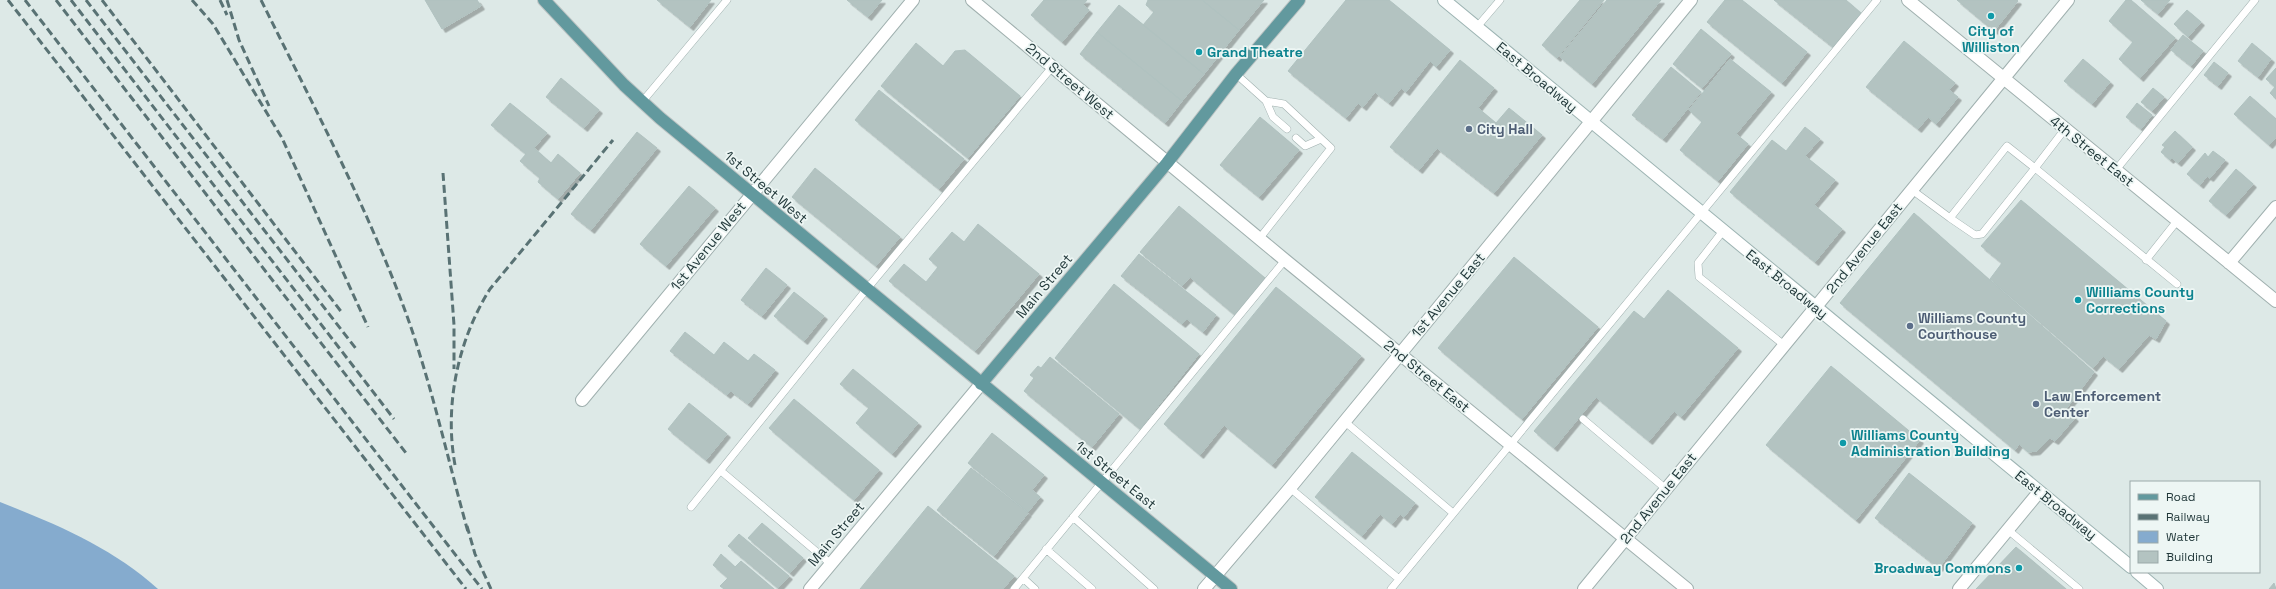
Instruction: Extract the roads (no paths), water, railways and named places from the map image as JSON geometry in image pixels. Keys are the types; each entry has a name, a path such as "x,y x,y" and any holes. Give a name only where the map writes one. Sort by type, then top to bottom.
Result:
{"main road":[{"name":"1st Street West","path":"544,0 642,102 750,194 981,384"},
{"name":"Main Street","path":"981,384 1167,163 1236,74 1298,0"},
{"name":"1st Street East","path":"981,384 1231,589"}],"street":[{"name":"1st Avenue West","path":"582,400 750,194 913,0"},
{"name":"2nd Street West","path":"972,0 1167,163"},
{"name":"East Broadway","path":"1444,0 1815,308 2039,492 2129,563"},
{"name":"1st Avenue East","path":"1204,589 1290,488 1399,353 1691,0"},
{"name":"4th Street East","path":"1908,0 2115,171 2276,301"},
{"name":"2nd Avenue East","path":"1584,589 2068,0"},
{"name":"2nd Street East","path":"1167,163 1687,589"},
{"path":"2229,263 2276,207"},
{"name":"Main Street","path":"810,589 981,384"},
{"path":"1959,589 2039,492"},
{"path":"2138,573 2157,589"}],"lane":[{"path":"642,102 727,0"},
{"path":"1477,28 1500,0"},
{"path":"1391,589 1877,0"},
{"path":"2115,171 2255,0"},
{"path":"691,507 866,290 1052,66"},
{"path":"1236,74 1266,101 1273,117 1287,129"},
{"path":"1259,239 1331,148 1284,104 1266,101"},
{"path":"1912,190 1975,235 1982,234 2065,129"},
{"path":"1296,138 1305,146 1321,139"},
{"path":"1950,218 2007,146 2177,284"},
{"path":"2146,260 2177,221"},
{"path":"1723,232 1698,263 1699,277 1784,346"},
{"path":"1014,589 1285,260"},
{"path":"1583,419 1666,489"},
{"path":"1344,421 1453,513"},
{"path":"721,471 831,564"},
{"path":"1290,488 1399,579"},
{"path":"1073,517 1154,589"},
{"path":"2008,530 2079,589"},
{"path":"1046,549 1092,589"},
{"path":"1022,578 1035,589"}],"water":[{"path":"0,502 43,519 103,549 140,574 158,589 0,589"}],"railway":[{"path":"8,0 466,589"},
{"path":"25,0 482,589"},
{"path":"56,0 406,453"},
{"path":"71,0 394,419"},
{"path":"86,0 357,350"},
{"path":"102,0 343,314"},
{"path":"192,0 213,24 282,138 368,327"},
{"path":"220,0 227,15"},
{"path":"227,0 239,40 269,106"},
{"path":"261,0 357,196 392,276 416,342 468,532"},
{"path":"455,465 451,419 456,374 469,330 479,309 490,289 613,140"},
{"path":"443,173 454,325 454,369"},
{"path":"467,526 475,554 491,589"}],"place":[{"name":"City of Williston","path":"1991,16"},
{"name":"Grand Theatre","path":"1199,52"},
{"name":"City Hall","path":"1469,129"},
{"name":"Williams County Corrections","path":"2078,300"},
{"name":"Williams County Courthouse","path":"1910,326"},
{"name":"Law Enforcement Center","path":"2036,404"},
{"name":"Williams County Administration Building","path":"1843,443"},
{"name":"Broadway Commons","path":"2019,568"}]}
